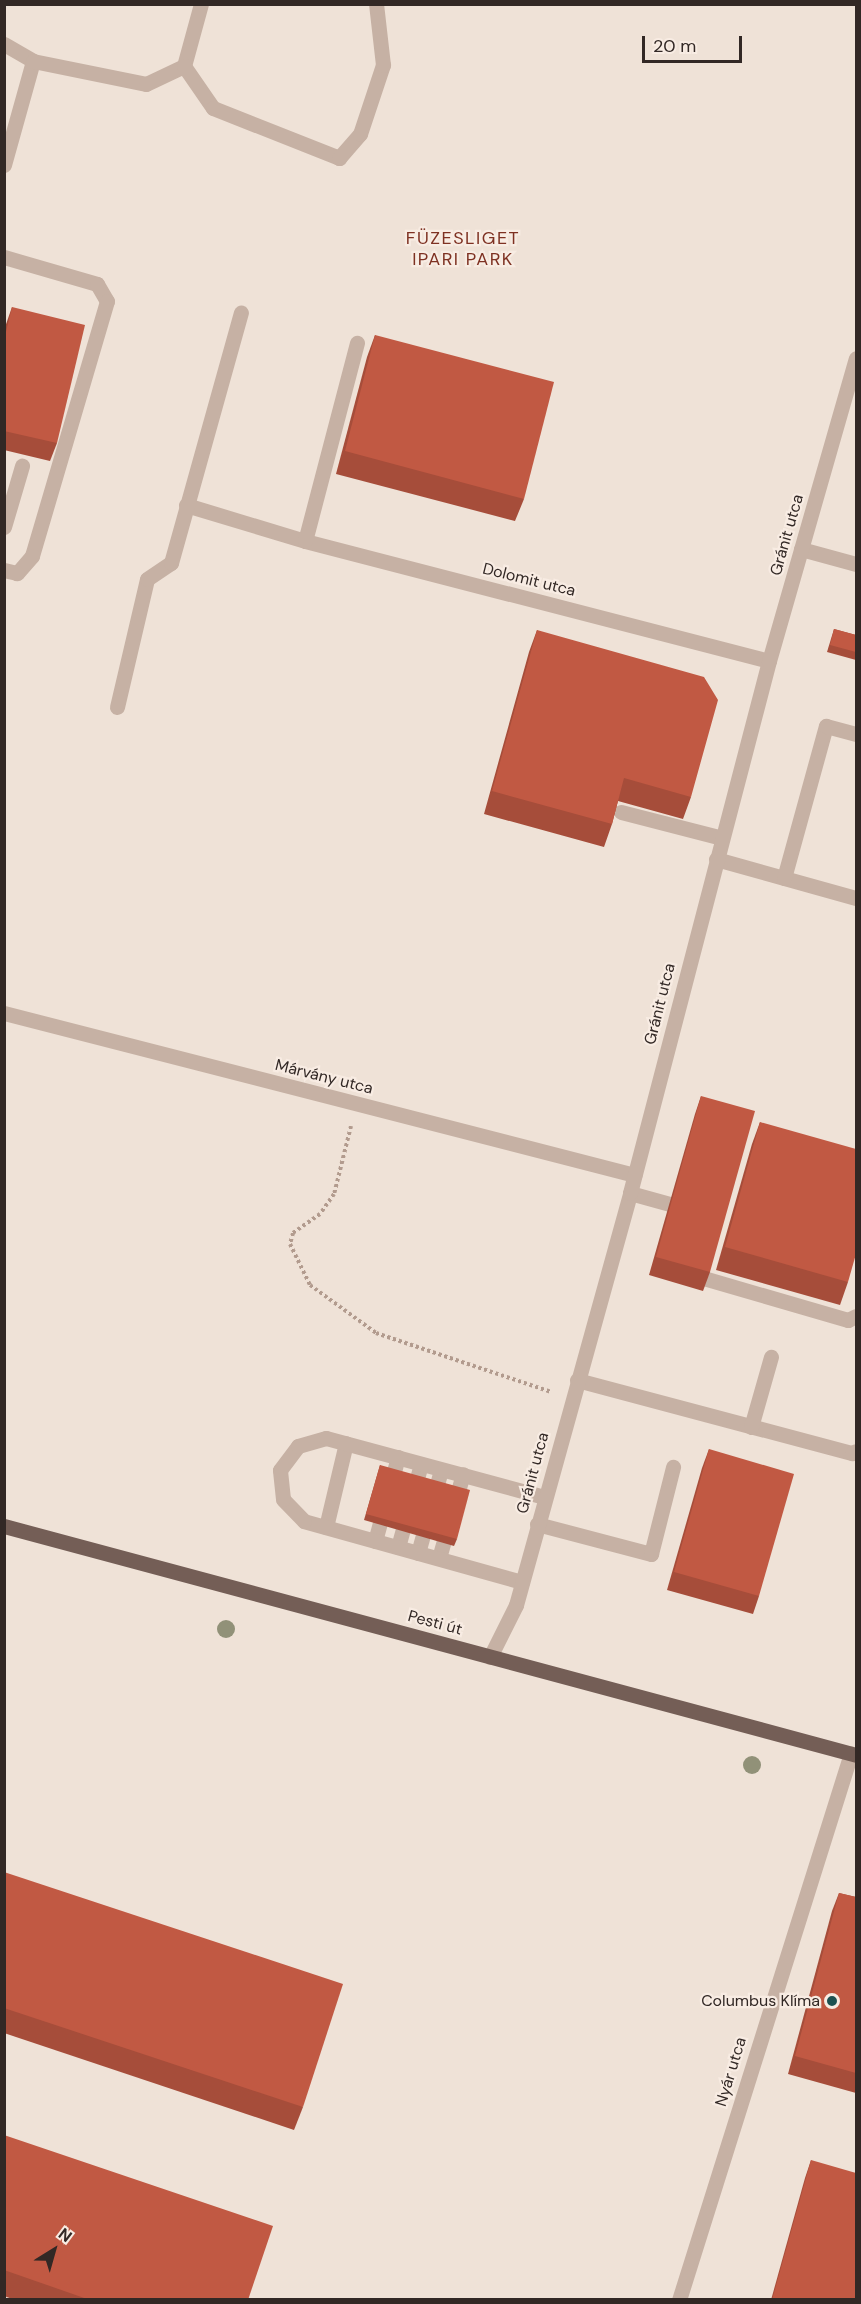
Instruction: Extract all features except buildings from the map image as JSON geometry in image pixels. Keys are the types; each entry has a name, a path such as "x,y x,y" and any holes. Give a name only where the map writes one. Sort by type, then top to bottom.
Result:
{"main road":[{"name":"Pesti út","path":"4,1526 854,1754"}],"street":[{"path":"4,44 33,61 146,84 184,66 201,4"},
{"path":"184,66 213,108 339,158 360,134 383,65 376,4"},
{"path":"4,165 33,61"},
{"path":"4,257 97,284 107,301 33,556 17,573 4,570"},
{"path":"117,707 147,579 171,563 241,313"},
{"path":"305,541 357,343"},
{"name":"Gránit utca","path":"490,1657 516,1605 635,1175 769,661 856,358"},
{"path":"4,527 22,466"},
{"name":"Dolomit utca","path":"186,506 305,541 769,661"},
{"path":"801,549 856,564"},
{"path":"784,878 826,726 856,734"},
{"path":"621,812 722,838"},
{"path":"716,859 856,898"},
{"name":"Márvány utca","path":"4,1014 635,1175"},
{"path":"630,1193 706,1214"},
{"path":"695,1257 692,1268 700,1277 848,1320 856,1316"},
{"path":"751,1428 771,1357"},
{"path":"577,1380 751,1428 852,1453 856,1451"},
{"path":"522,1582 304,1521 292,1512 279,1485 280,1470 287,1457 311,1439 346,1443 545,1497"},
{"path":"326,1527 346,1443"},
{"path":"375,1541 398,1457"},
{"path":"398,1547 421,1464"},
{"path":"537,1524 651,1554 674,1467"},
{"path":"418,1553 441,1470"},
{"path":"440,1558 463,1474"},
{"name":"Nyár utca","path":"679,2300 854,1754"}],"path":[{"path":"356,1104 334,1194 320,1214 293,1233 290,1244 310,1285 376,1333 572,1399"}],"place":[{"name":"Columbus Klíma","path":"832,2001"}],"district":[{"name":"FÜZESLIGET IPARI PARK","path":"463,249"}]}
